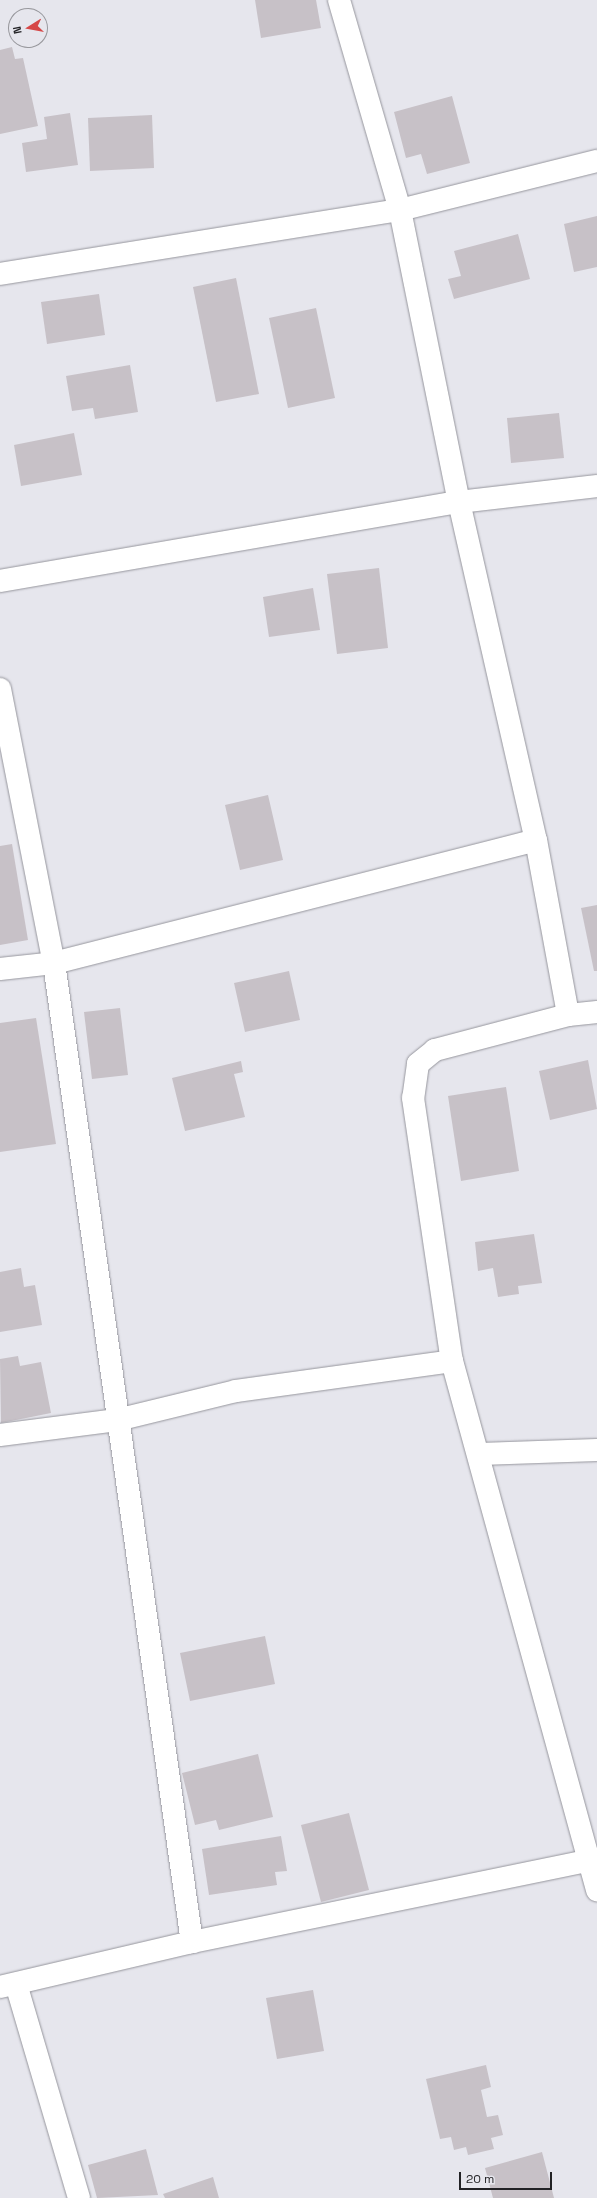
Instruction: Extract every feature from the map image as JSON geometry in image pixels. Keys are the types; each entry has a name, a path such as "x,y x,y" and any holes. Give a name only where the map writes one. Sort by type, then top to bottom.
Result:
{"street":[{"path":"340,0 400,210 459,502 536,840 568,1015"},
{"path":"0,274 400,210 597,161"},
{"path":"0,580 459,502 597,486"},
{"path":"0,689 54,963 117,1420 192,1942"},
{"path":"0,969 54,963 536,840"},
{"path":"597,1012 568,1015 435,1050 418,1064 413,1098 452,1361 480,1454 592,1860 597,1890"},
{"path":"0,1435 117,1420 236,1391 452,1361"},
{"path":"480,1454 597,1450"},
{"path":"79,2198 8,1986 192,1942 592,1860"}],"building":[{"path":"255,0 316,0 321,28 261,38"},
{"path":"12,48 15,59 23,58 38,126 0,134 0,50"},
{"path":"452,96 470,163 427,174 421,154 406,158 394,112"},
{"path":"70,113 78,165 26,172 22,143 47,139 44,117"},
{"path":"152,115 154,168 90,171 88,118"},
{"path":"597,216 597,267 574,272 564,224"},
{"path":"518,234 530,279 454,299 448,279 461,276 454,251"},
{"path":"236,278 259,394 216,402 193,287"},
{"path":"99,294 105,335 47,344 41,302"},
{"path":"316,308 335,398 288,408 269,318"},
{"path":"130,365 138,412 95,419 93,408 72,411 66,376"},
{"path":"559,413 564,458 511,463 507,418"},
{"path":"74,433 82,475 21,486 14,445"},
{"path":"379,568 388,648 337,654 327,574"},
{"path":"313,588 320,630 269,637 263,597"},
{"path":"268,795 283,860 240,870 225,805"},
{"path":"12,844 28,940 0,945 0,846"},
{"path":"597,905 597,971 594,971 581,908"},
{"path":"289,971 300,1020 245,1032 234,983"},
{"path":"120,1008 128,1075 92,1079 84,1012"},
{"path":"36,1018 56,1144 0,1152 0,1023"},
{"path":"588,1060 597,1109 550,1120 539,1071"},
{"path":"241,1061 243,1072 234,1074 245,1117 185,1131 172,1078"},
{"path":"506,1087 519,1171 461,1181 448,1096"},
{"path":"534,1234 542,1283 518,1286 519,1294 498,1297 493,1268 478,1271 475,1242"},
{"path":"21,1268 24,1287 35,1285 42,1325 0,1332 0,1272"},
{"path":"18,1356 20,1366 41,1362 51,1413 1,1423 0,1359"},
{"path":"265,1636 275,1684 190,1701 180,1653"},
{"path":"258,1754 273,1817 219,1830 216,1820 195,1825 182,1773"},
{"path":"349,1813 369,1890 321,1902 301,1825"},
{"path":"281,1836 287,1871 275,1872 277,1885 209,1895 202,1849"},
{"path":"313,1990 324,2051 277,2059 266,1998"},
{"path":"486,2065 491,2087 481,2090 487,2117 498,2115 503,2135 491,2138 494,2149 468,2155 466,2147 454,2150 451,2137 440,2139 426,2079"},
{"path":"146,2149 158,2195 97,2198 88,2165"},
{"path":"542,2152 554,2198 493,2198 485,2168"},
{"path":"213,2177 219,2198 165,2198 163,2194"}]}
